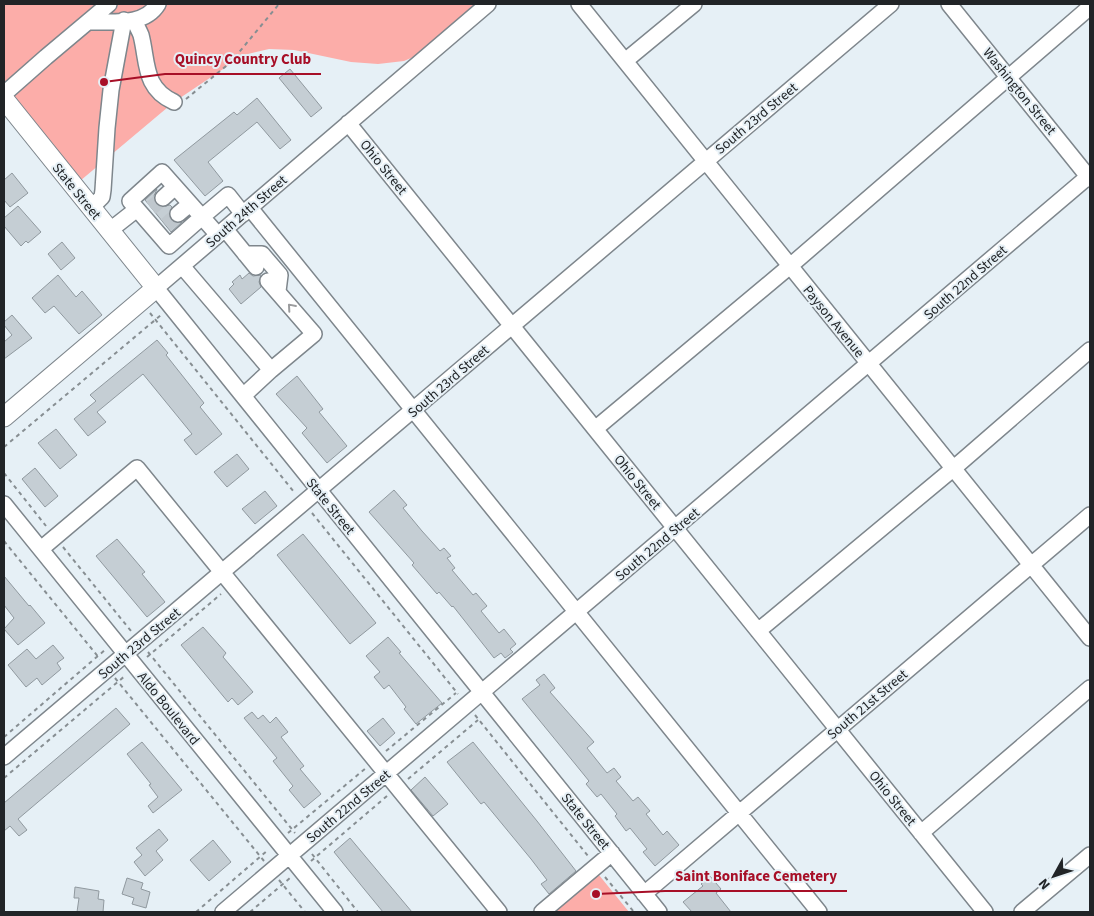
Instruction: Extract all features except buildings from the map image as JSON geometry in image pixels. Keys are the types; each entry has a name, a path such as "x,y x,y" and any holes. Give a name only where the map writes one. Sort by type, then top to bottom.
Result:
{"main road":[{"name":"State Street","path":"4,99 156,288"},
{"name":"South 24th Street","path":"4,416 156,288"}],"street":[{"path":"88,22 129,20 146,17 158,4"},
{"name":"South 24th Street","path":"156,288 488,4"},
{"name":"Payson Avenue","path":"578,4 1090,638"},
{"path":"625,61 694,4"},
{"name":"South 23rd Street","path":"4,757 892,4"},
{"name":"Washington Street","path":"949,4 1090,177"},
{"path":"4,94 88,22 105,5"},
{"path":"595,429 790,266 1090,7"},
{"path":"129,20 140,34 150,78 155,88 163,97 174,102"},
{"path":"91,208 102,197 111,90 129,20"},
{"name":"Ohio Street","path":"348,123 985,912"},
{"path":"256,267 245,254 202,217 162,172 130,201 144,211 161,229 169,246 202,217 228,195 270,233 819,912"},
{"name":"South 22nd Street","path":"223,912 1090,177"},
{"path":"164,198 175,187"},
{"path":"178,214 190,204"},
{"path":"110,230 144,211"},
{"path":"245,254 270,233"},
{"path":"243,396 314,334 273,286 280,274 262,254 245,254"},
{"path":"182,266 272,370"},
{"name":"State Street","path":"156,288 659,912"},
{"path":"758,631 954,468 1090,350"},
{"path":"41,549 137,468 499,912"},
{"name":"Aldo Boulevard","path":"4,504 335,912"},
{"name":"South 21st Street","path":"644,894 1090,515"},
{"path":"921,833 1090,688"},
{"path":"542,912 612,853"},
{"path":"1022,912 1090,855"}],"path":[{"path":"174,102 189,97 231,62 279,4"},
{"path":"140,302 634,912"},
{"path":"4,447 156,320"},
{"path":"4,473 358,912"},
{"path":"4,540 306,912"},
{"path":"4,778 232,585"},
{"path":"4,738 116,642"},
{"path":"196,912 292,830"},
{"path":"250,912 314,858"}],"shaded area":[{"path":"4,4 488,4 437,47 404,61 378,64 351,62 294,50 269,49 244,55 174,102 74,186 4,99"},
{"path":"599,875 629,912 555,912"}],"tunnel":[{"path":"151,208 163,198"},
{"path":"166,225 178,214"}],"place":[{"name":"Quincy Country Club","path":"104,82"},
{"name":"Saint Boniface Cemetery","path":"596,894"}]}
